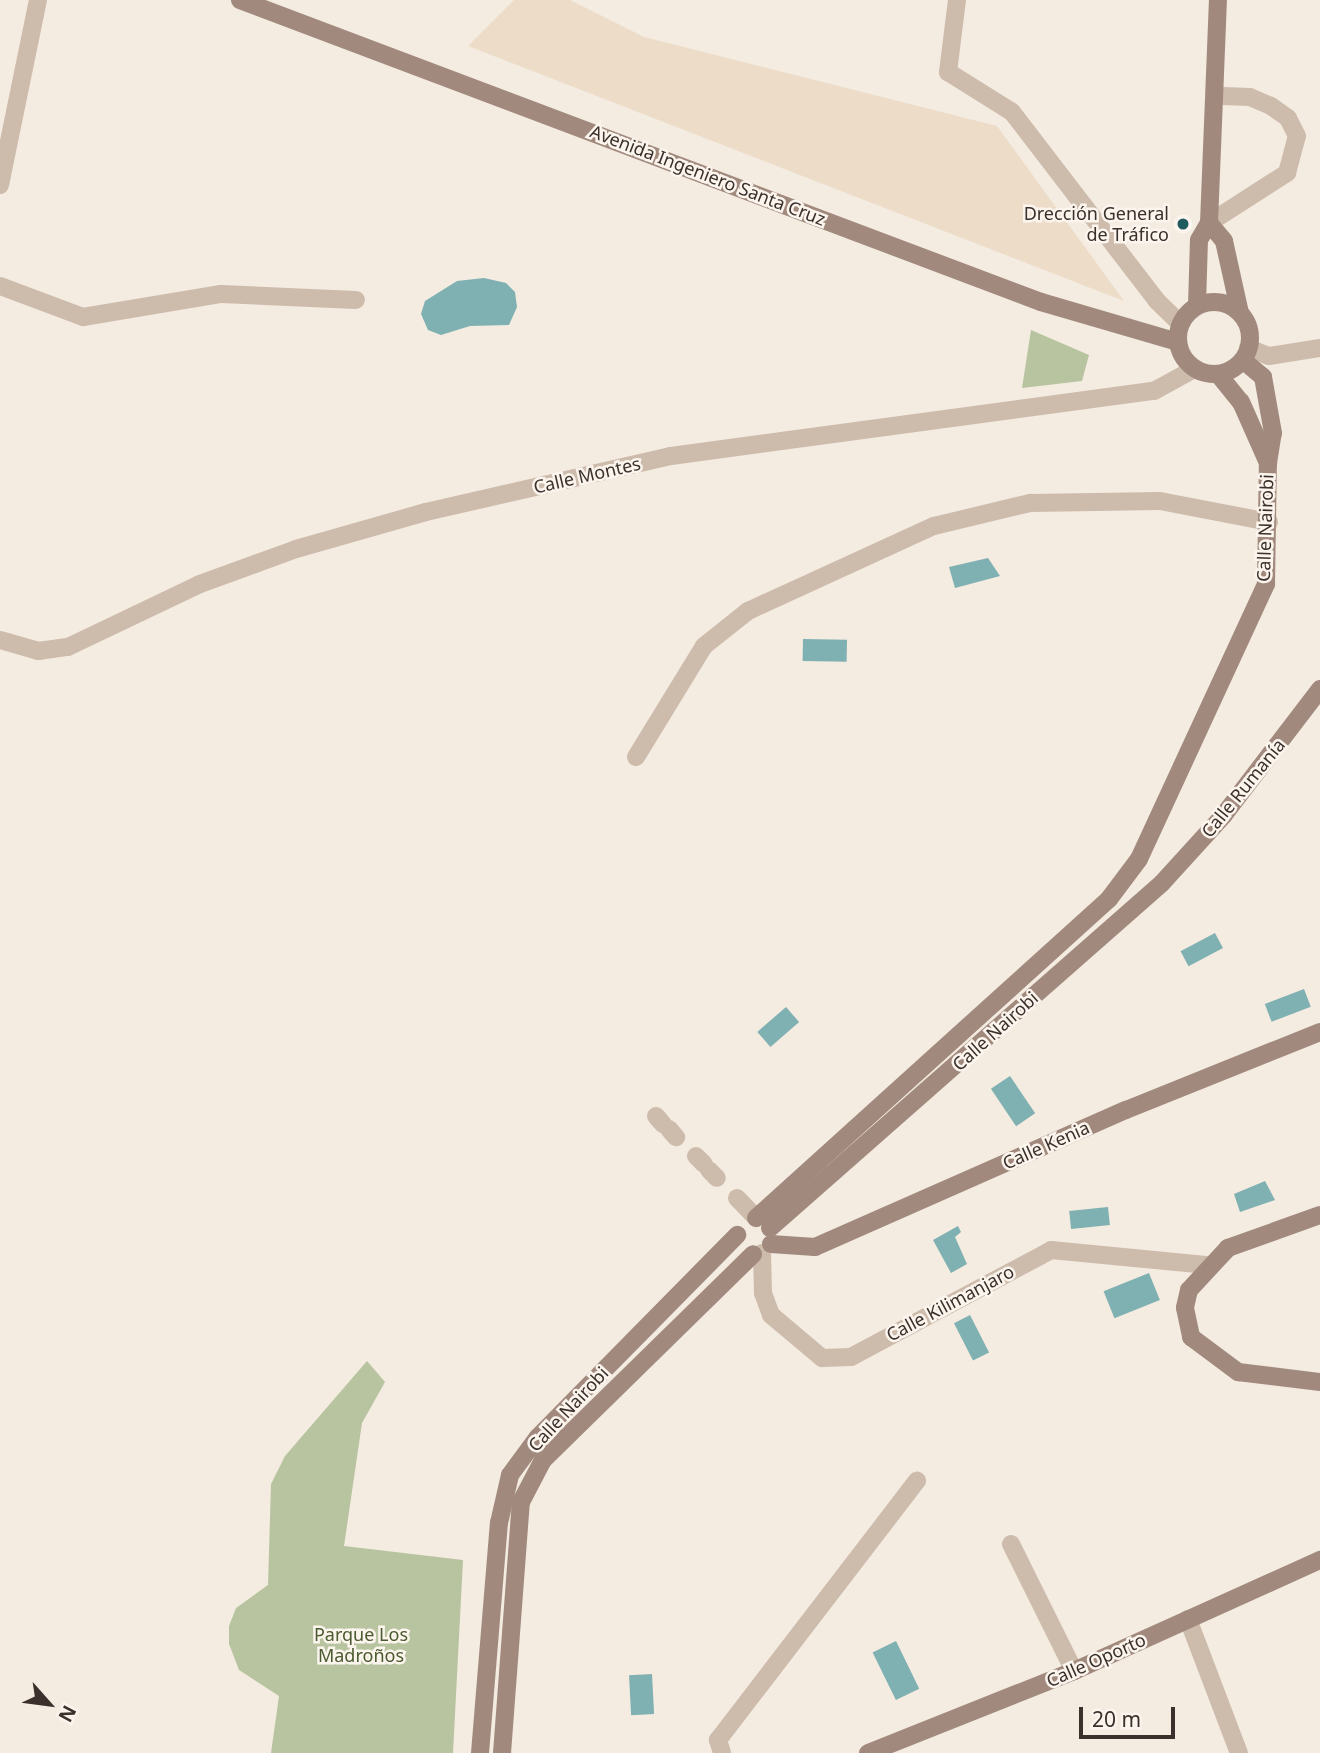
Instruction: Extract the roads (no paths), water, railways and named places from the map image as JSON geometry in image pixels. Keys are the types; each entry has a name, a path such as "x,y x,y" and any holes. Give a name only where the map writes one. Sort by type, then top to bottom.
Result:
{"street":[{"path":"0,185 7,126 38,0"},
{"name":"Avenida Ingeniero Santa Cruz","path":"240,0 1041,302 1179,333"},
{"path":"957,0 948,72 1012,112 1157,301 1179,333 1194,369 1218,374 1246,354 1269,356 1320,348"},
{"path":"1179,333 1197,306 1199,240 1209,222 1218,0"},
{"path":"1209,222 1287,173 1297,136 1288,118 1271,106 1250,97 1215,96"},
{"path":"1209,222 1224,241 1240,313 1247,324 1246,354"},
{"path":"0,286 83,317 221,295 356,300"},
{"path":"1197,306 1220,303 1240,313"},
{"name":"Calle Nairobi","path":"502,1753 521,1502 543,1460 762,1239 1109,899 1139,859 1266,584 1268,463 1273,433 1263,377 1246,354"},
{"name":"Calle Montes","path":"0,640 38,651 68,647 200,584 296,549 426,512 671,456 1153,391 1194,369"},
{"name":"Calle Nairobi","path":"1218,374 1241,402 1268,463"},
{"path":"636,757 704,646 748,611 934,526 1030,503 1160,501 1269,522"},
{"name":"Calle Rumanía","path":"1162,883 1223,816 1320,689"},
{"path":"1139,859 1162,883"},
{"name":"Calle Nairobi","path":"762,1239 1162,883"},
{"name":"Calle Kenia","path":"762,1239 815,1247 1126,1110 1320,1032"},
{"path":"696,1157 762,1239 739,1246 737,1235"},
{"path":"1320,1215 1227,1248 1208,1265 1189,1290 1185,1308 1191,1336 1238,1373 1320,1382"},
{"name":"Calle Nairobi","path":"480,1753 499,1523 510,1475 538,1437 737,1235 741,1224 762,1239"},
{"name":"Calle Kilimanjaro","path":"762,1239 762,1293 772,1315 822,1358 851,1357 1051,1250 1208,1265"},
{"path":"722,1753 718,1740 917,1481"},
{"path":"1011,1544 1074,1671"},
{"name":"Calle Oporto","path":"868,1753 1074,1671 1320,1560"},
{"path":"1188,1619 1239,1753"}],"water":[{"path":"484,278 506,283 515,292 517,307 509,325 470,326 441,335 428,330 421,314 425,301 457,281"},
{"path":"988,558 1000,576 955,588 949,567"},
{"path":"803,639 847,640 847,662 803,661"},
{"path":"1215,933 1223,948 1189,966 1181,951"},
{"path":"1304,989 1311,1007 1272,1022 1265,1004"},
{"path":"786,1007 799,1022 770,1047 757,1032"},
{"path":"1010,1076 1035,1113 1016,1126 991,1089"},
{"path":"1265,1181 1275,1200 1240,1212 1234,1194"},
{"path":"1108,1207 1110,1225 1071,1229 1069,1211"},
{"path":"958,1226 961,1232 955,1237 967,1264 951,1273 933,1240"},
{"path":"1149,1273 1160,1300 1114,1318 1104,1291"},
{"path":"970,1315 989,1352 973,1361 954,1323"},
{"path":"896,1641 919,1689 896,1700 873,1652"},
{"path":"652,1674 654,1714 631,1715 629,1675"}],"place":[{"name":"Drección General de Tráfico","path":"1183,224"}],"park label":[{"name":"Parque Los Madroños","path":"361,1645"}]}
